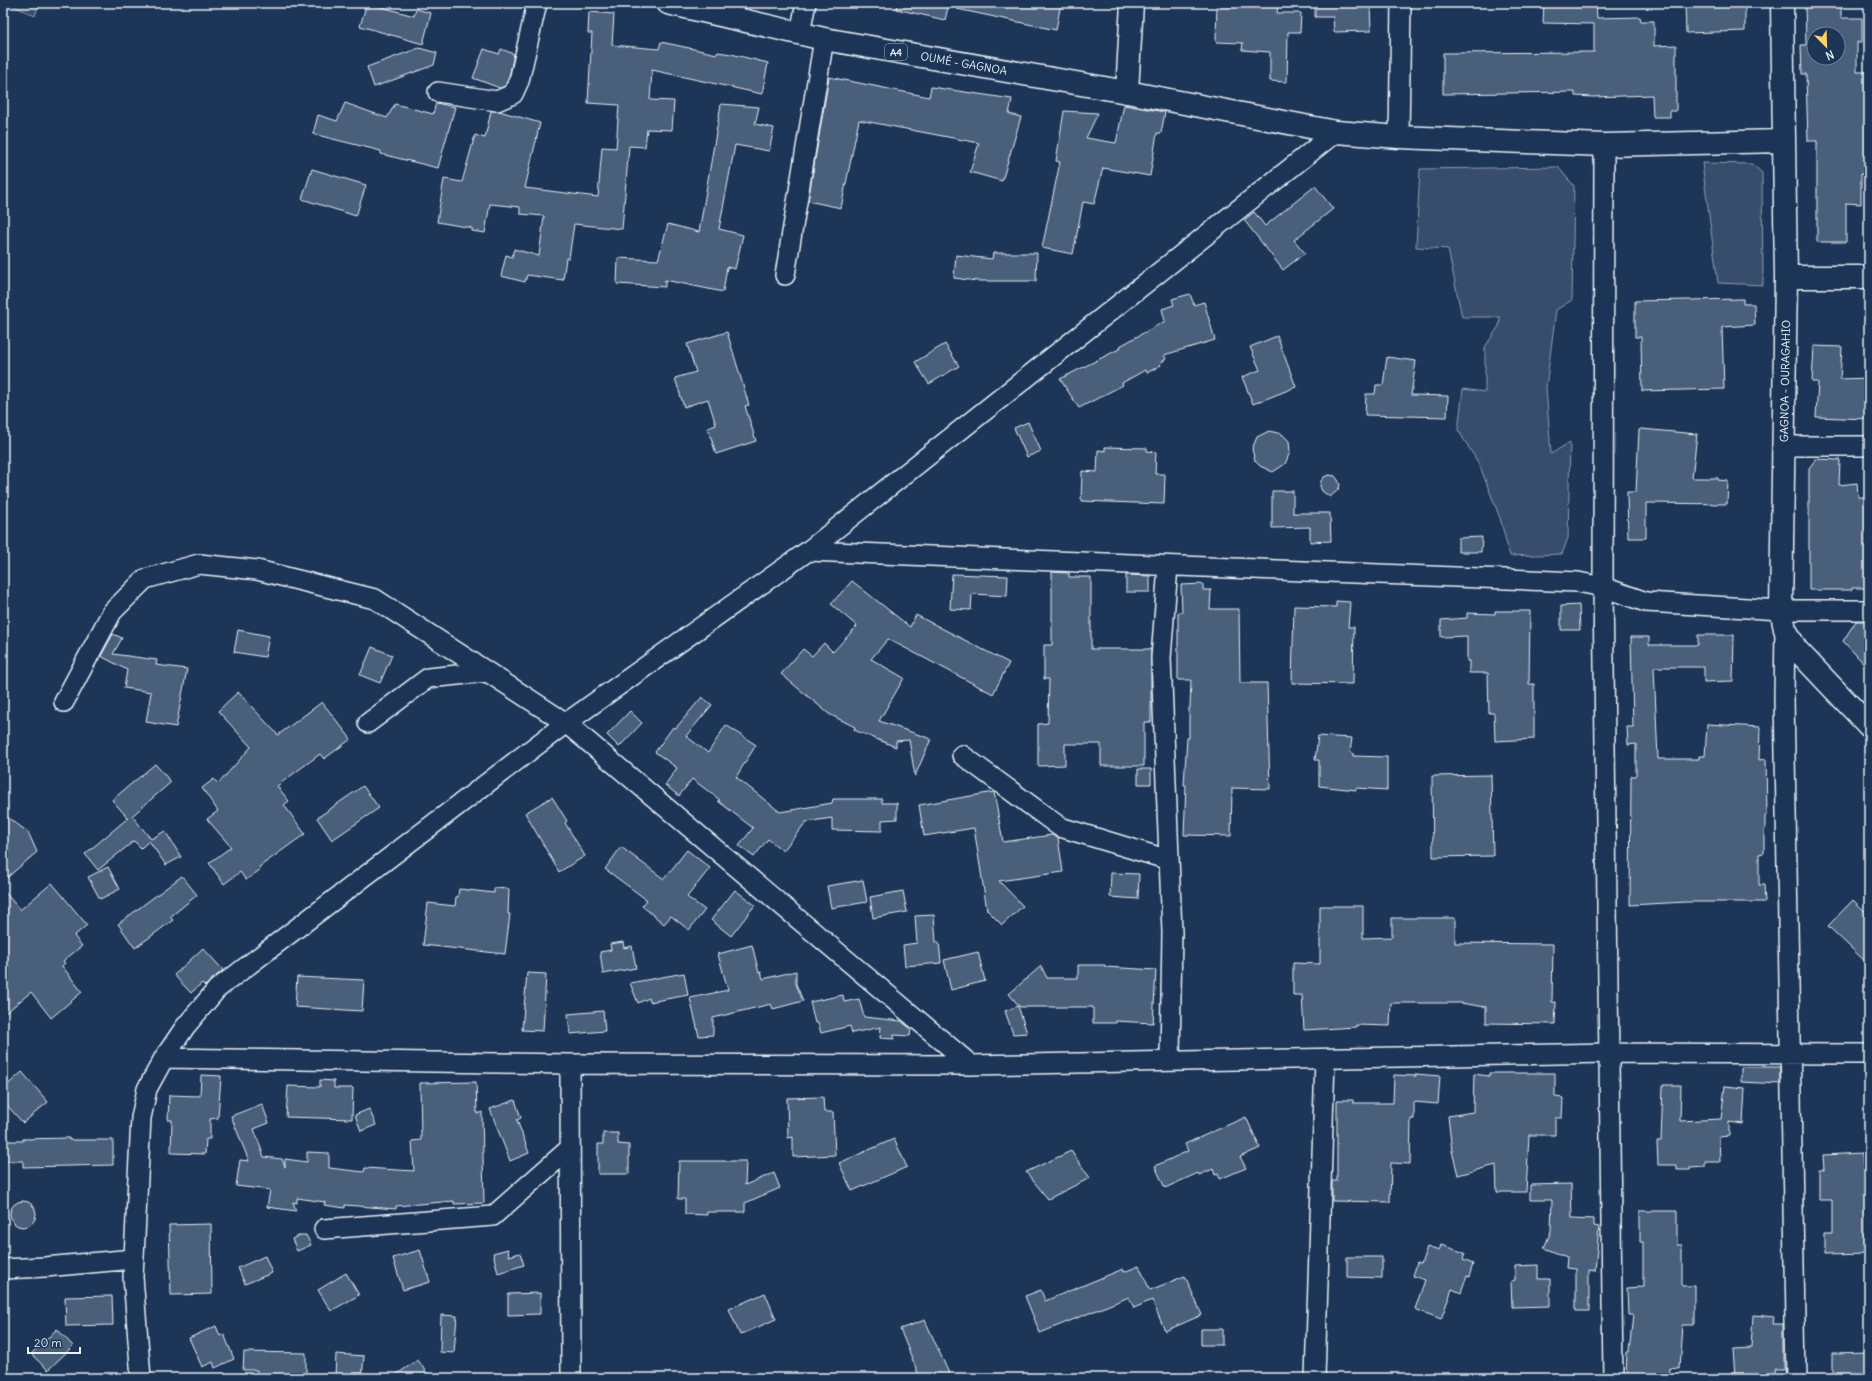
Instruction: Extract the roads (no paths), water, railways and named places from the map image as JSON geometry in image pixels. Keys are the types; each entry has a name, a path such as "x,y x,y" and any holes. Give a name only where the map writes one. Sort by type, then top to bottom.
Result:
{"main road":[{"name":"OUMÉ - GAGNOA","path":"668,3 824,39 1127,92 1336,132 1398,137 1604,145 1784,141"},
{"path":"1127,92 1132,3"},
{"name":"GAGNOA - OURAGAHIO","path":"1782,3 1786,278 1783,619"},
{"path":"1786,278 1869,277"},
{"path":"1783,619 1796,649 1869,726"}],"street":[{"path":"438,92 497,101 512,94 519,80 537,3"},
{"path":"800,33 806,3"},
{"path":"1398,137 1401,3"},
{"path":"785,275 824,39"},
{"path":"141,1378 133,1277 140,1118 147,1089 164,1058 185,1027 218,989 566,723 808,551 1336,132"},
{"path":"1604,145 1603,587 1613,1378"},
{"path":"1784,446 1869,446"},
{"path":"808,551 1578,582 1603,587 1646,602 1783,619 1869,610"},
{"path":"64,702 112,612 145,579 198,564 257,570 375,599 566,723 971,1065"},
{"path":"1168,566 1161,658 1172,932 1170,1060"},
{"path":"1783,619 1789,1054 1796,1378"},
{"path":"368,723 428,678 487,672"},
{"path":"962,755 1060,827 1169,860"},
{"path":"164,1058 570,1064 971,1065 1170,1060 1324,1059 1609,1053 1869,1054"},
{"path":"1315,1378 1324,1059"},
{"path":"570,1064 571,1378"},
{"path":"324,1229 493,1216 570,1148"},
{"path":"3,1269 134,1259"}]}
